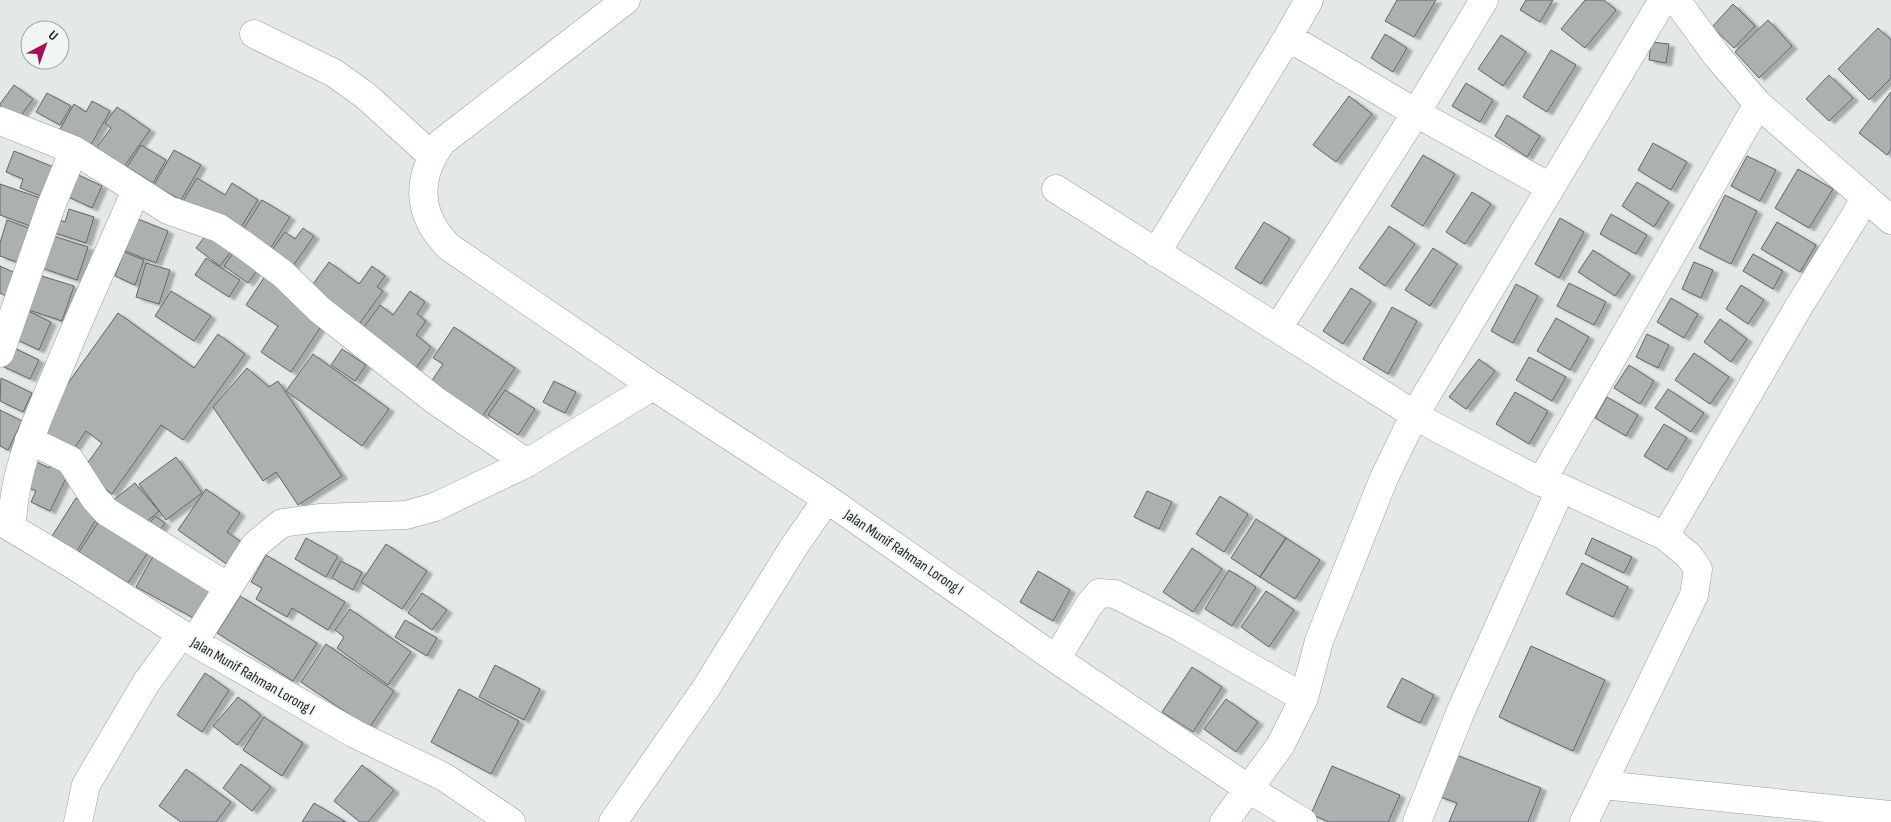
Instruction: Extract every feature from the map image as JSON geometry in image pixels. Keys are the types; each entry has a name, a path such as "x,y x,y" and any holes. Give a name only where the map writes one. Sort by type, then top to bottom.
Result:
{"street":[{"path":"254,34 334,73 366,96 432,156 442,142 626,0"},
{"path":"1156,253 1309,0"},
{"path":"1278,328 1416,113 1484,0"},
{"path":"1224,822 1280,746 1304,698 1318,641 1384,478 1415,414 1663,0"},
{"path":"1676,0 1717,56 1758,104 1891,220"},
{"path":"1288,37 1416,113 1550,187"},
{"path":"1417,822 1551,485 1758,104"},
{"path":"0,121 74,150 168,210 218,228 284,274 320,310 436,401 527,463"},
{"path":"0,353 51,206 74,150"},
{"name":"Jalan Munif Rahman Lorong I","path":"432,156 423,189 424,206 429,221 443,242 653,386 827,498 1056,658 1249,789 1303,822"},
{"path":"1056,189 1415,414 1551,485 1665,536 1689,556 1698,569 1694,595 1584,822"},
{"path":"6,524 29,440 70,339 136,190"},
{"path":"1665,536 1798,308 1866,198"},
{"path":"78,822 86,785 146,683 188,638 228,587 255,545 282,523 319,518 406,515 435,507 527,463 653,386"},
{"path":"29,440 70,460 95,499 107,512 228,587"},
{"path":"613,822 706,688 795,545 827,498"},
{"name":"Jalan Munif Rahman Lorong I","path":"6,524 188,638 354,734 444,778 511,822"},
{"path":"1056,658 1089,605 1099,593 1115,594 1182,628 1304,698"},
{"path":"1603,785 1891,815"}],"building":[{"path":"1397,0 1436,0 1414,37 1385,21"},
{"path":"1526,0 1553,0 1540,22 1520,10"},
{"path":"1585,0 1604,0 1616,10 1585,48 1561,29"},
{"path":"1733,4 1755,26 1734,48 1712,27"},
{"path":"1768,20 1792,46 1759,78 1735,52"},
{"path":"1878,28 1891,40 1891,78 1869,100 1838,69"},
{"path":"1385,34 1407,48 1393,72 1371,58"},
{"path":"1501,35 1526,52 1503,86 1478,69"},
{"path":"1651,42 1669,44 1666,63 1649,60"},
{"path":"1551,50 1576,65 1547,112 1523,97"},
{"path":"1829,75 1853,98 1829,121 1806,99"},
{"path":"1466,83 1493,100 1480,122 1452,106"},
{"path":"14,85 33,99 17,121 0,108 0,104"},
{"path":"1891,92 1891,149 1887,155 1859,133"},
{"path":"47,93 71,106 60,125 36,112"},
{"path":"1349,96 1372,114 1336,162 1313,145"},
{"path":"92,101 110,111 89,148 59,131 74,104 86,112"},
{"path":"117,107 150,130 118,175 91,155 111,128 105,123"},
{"path":"1507,115 1540,136 1527,157 1495,136"},
{"path":"1653,143 1687,162 1671,190 1638,170"},
{"path":"141,145 166,160 153,183 127,167"},
{"path":"174,150 201,165 181,200 154,185"},
{"path":"14,151 56,168 44,197 20,188 23,179 6,172"},
{"path":"1423,155 1455,174 1423,226 1391,206"},
{"path":"1747,156 1776,170 1760,201 1731,186"},
{"path":"1798,169 1833,189 1809,228 1775,208"},
{"path":"68,170 102,186 92,208 58,192"},
{"path":"197,178 225,195 232,183 258,200 236,235 178,209"},
{"path":"1637,182 1669,202 1654,227 1622,206"},
{"path":"0,184 43,199 33,227 0,215"},
{"path":"1472,192 1491,204 1465,244 1446,232"},
{"path":"1725,195 1757,211 1731,264 1699,248"},
{"path":"262,200 290,217 267,254 239,236"},
{"path":"69,209 94,217 86,243 49,231 54,218 65,222"},
{"path":"1611,214 1647,235 1636,254 1600,234"},
{"path":"1560,218 1584,232 1559,278 1535,264"},
{"path":"138,219 168,231 156,263 125,251"},
{"path":"7,220 34,230 22,264 0,256 0,243"},
{"path":"1264,222 1290,238 1261,284 1235,268"},
{"path":"1777,222 1816,245 1800,272 1761,249"},
{"path":"1389,226 1415,244 1385,286 1359,268"},
{"path":"303,228 314,236 290,270 269,254 285,232 295,239"},
{"path":"209,231 233,249 220,266 196,248"},
{"path":"47,234 88,247 77,280 36,266"},
{"path":"1433,248 1457,264 1430,306 1405,290"},
{"path":"236,249 260,266 248,283 224,266"},
{"path":"1593,250 1630,274 1615,296 1578,272"},
{"path":"124,252 144,260 135,285 115,276"},
{"path":"1753,254 1783,271 1773,289 1743,271"},
{"path":"206,258 240,280 229,297 195,275"},
{"path":"329,262 359,284 372,266 385,276 377,287 383,291 357,327 308,291"},
{"path":"1694,262 1713,270 1701,298 1682,289"},
{"path":"146,263 170,270 159,304 136,297"},
{"path":"0,266 15,273 6,296 0,293"},
{"path":"32,273 74,286 62,321 20,307"},
{"path":"267,273 326,319 291,372 261,352 278,326 246,305"},
{"path":"1569,283 1606,302 1594,325 1557,306"},
{"path":"1516,284 1538,296 1513,343 1491,331"},
{"path":"1741,285 1764,300 1748,324 1726,309"},
{"path":"1351,288 1371,301 1343,344 1323,331"},
{"path":"171,291 211,316 194,341 155,316"},
{"path":"410,291 425,302 417,314 426,321 416,335 431,347 414,371 361,331 380,305 393,315"},
{"path":"1671,298 1698,314 1684,338 1657,322"},
{"path":"1392,307 1417,321 1388,374 1363,359"},
{"path":"24,309 51,322 39,350 11,337"},
{"path":"118,313 194,368 218,334 245,354 183,440 161,425 112,494 81,472 102,443 86,431 71,453 36,428"},
{"path":"1556,318 1589,337 1570,370 1537,351"},
{"path":"1720,319 1747,339 1731,362 1704,342"},
{"path":"454,327 515,368 482,417 431,382 443,364 433,358"},
{"path":"1647,334 1669,345 1658,368 1636,357"},
{"path":"8,345 39,360 30,379 0,365"},
{"path":"342,349 366,365 355,381 331,365"},
{"path":"1694,353 1729,377 1710,404 1675,380"},
{"path":"313,354 389,409 362,446 286,391"},
{"path":"1529,357 1566,377 1552,401 1516,380"},
{"path":"1479,359 1495,371 1466,409 1449,397"},
{"path":"1629,365 1654,381 1640,404 1614,388"},
{"path":"247,368 269,387 278,381 342,476 298,505 276,472 263,481 213,407"},
{"path":"1,378 32,393 23,412 0,401"},
{"path":"554,381 576,392 565,413 543,402"},
{"path":"1668,389 1704,413 1691,432 1655,408"},
{"path":"505,390 535,409 518,435 488,415"},
{"path":"1515,392 1548,411 1529,444 1496,424"},
{"path":"1607,397 1638,415 1626,436 1595,418"},
{"path":"0,410 22,421 8,450 0,446"},
{"path":"1664,424 1687,438 1667,470 1644,456"},
{"path":"176,457 202,493 166,520 139,484"},
{"path":"53,459 71,468 50,511 31,502 36,491 25,486 37,462 49,468"},
{"path":"135,483 159,511 137,530 112,501"},
{"path":"206,489 240,513 227,532 244,544 228,565 178,530"},
{"path":"1147,491 1172,502 1159,529 1134,517"},
{"path":"1220,496 1248,514 1224,552 1196,534"},
{"path":"76,498 100,513 77,551 52,536"},
{"path":"103,515 152,546 128,583 79,552"},
{"path":"155,516 165,523 154,538 144,531"},
{"path":"1256,519 1286,538 1260,577 1231,558"},
{"path":"306,538 338,556 326,577 295,559"},
{"path":"1286,538 1320,560 1295,599 1260,577"},
{"path":"1592,538 1632,557 1624,573 1585,554"},
{"path":"386,544 427,571 402,609 361,582"},
{"path":"1192,548 1222,569 1193,612 1163,592"},
{"path":"156,551 220,585 201,622 136,587"},
{"path":"266,555 345,602 328,630 292,608 287,617 256,599 262,588 251,582"},
{"path":"341,561 362,572 353,590 332,578"},
{"path":"1582,563 1628,587 1613,617 1566,594"},
{"path":"1229,570 1256,587 1232,626 1205,609"},
{"path":"1038,571 1070,590 1053,621 1020,602"},
{"path":"1266,591 1294,610 1269,647 1241,627"},
{"path":"422,593 447,610 432,630 408,613"},
{"path":"240,596 317,643 293,681 217,633"},
{"path":"350,609 411,652 388,685 337,648 344,637 335,630"},
{"path":"405,620 437,638 427,656 395,637"},
{"path":"326,644 394,691 369,728 301,682"},
{"path":"1531,646 1605,680 1573,751 1499,717"},
{"path":"495,665 540,689 524,720 479,697"},
{"path":"1192,667 1222,687 1193,732 1162,712"},
{"path":"205,673 229,690 202,732 177,715"},
{"path":"1402,678 1434,695 1420,723 1387,707"},
{"path":"459,689 519,721 491,774 431,742"},
{"path":"238,697 261,715 237,745 213,726"},
{"path":"1226,699 1258,722 1236,752 1204,729"},
{"path":"264,717 303,743 282,776 243,750"},
{"path":"1454,754 1541,788 1528,822 1449,822 1457,803 1438,796"},
{"path":"241,764 271,787 252,811 223,788"},
{"path":"362,765 394,790 368,822 360,822 334,801"},
{"path":"1332,766 1400,795 1388,822 1329,822 1311,814"},
{"path":"186,769 231,802 216,822 181,822 159,806"},
{"path":"314,803 346,822 302,822"}]}
